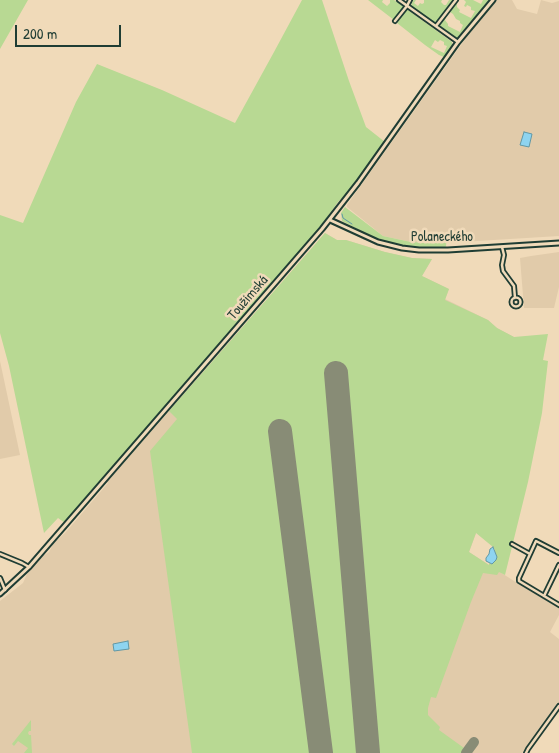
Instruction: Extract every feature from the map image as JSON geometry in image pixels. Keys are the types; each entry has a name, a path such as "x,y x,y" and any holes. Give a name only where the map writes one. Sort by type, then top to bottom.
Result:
{"street":[{"path":"398,0 458,42"},
{"path":"395,21 410,0"},
{"path":"436,26 456,0"},
{"name":"Toužimská","path":"0,594 29,567 330,220 472,23 493,0"},
{"name":"Polaneckého","path":"330,220 366,237 402,248 419,250 559,244"},
{"path":"502,247 504,255 503,271 514,286 515,298"},
{"path":"559,553 536,541 518,578 518,581 559,605"},
{"path":"512,544 530,554"},
{"path":"0,554 29,567"},
{"path":"544,596 559,565"},
{"path":"0,578 5,590"},
{"path":"526,753 559,706"}],"shaded area":[{"path":"497,0 512,0 517,9 537,14 541,0 552,3 559,1 559,236 461,242 459,237 444,238 441,243 411,242 383,236 347,207 347,205 473,28"},
{"path":"325,233 337,240 346,240 385,252 412,258 432,259 422,276 449,289 445,299 488,320 497,328 514,337 493,488 469,552 559,608 559,615 550,632 559,639 559,703 522,753 0,753 0,601 23,583 27,574 49,552 53,544 65,533 107,482"},
{"path":"559,252 559,287 554,308 524,308 520,258"},
{"path":"0,361 20,455 0,459"}],"green space":[{"path":"0,0 28,0 0,49"},
{"path":"302,0 322,0 366,127 385,142 357,182 338,202 321,226 65,523 58,518 44,533 9,366 0,333 0,215 23,223 76,102 97,64 162,90 235,123"},
{"path":"368,0 383,0 382,2 387,6 390,0 394,0 404,7 394,20"},
{"path":"413,0 416,0 414,3 418,6 420,3 424,3 424,0 442,0 441,2 446,5 449,0 454,0 434,23 411,6"},
{"path":"464,0 473,0 481,4 483,0 489,0 457,38 439,25 446,17 445,20 448,26 460,32 463,25 450,12 457,3 459,12 471,18 475,11 471,10 471,7 467,5 466,7 464,6 466,2"},
{"path":"406,10 408,10 452,42 452,45 444,57 439,55 397,23","holes":["435,40 438,42 440,40 447,46 444,53 431,47"]},
{"path":"345,207 383,236 411,242 429,243 441,243 443,238 447,238 446,246 445,248 420,248 375,238 342,221 341,213"},
{"path":"325,233 337,240 346,240 385,252 412,258 432,259 422,276 449,289 445,300 488,320 497,328 514,337 548,334 543,360 548,361 542,413 528,482 505,575 499,572 497,575 483,573 436,698 431,697 428,708 428,715 440,727 439,730 471,753 192,753 150,451 177,419 169,411","holes":["476,533 495,550 492,564 489,563 489,565 469,552"]},
{"path":"31,720 31,731 28,733 31,735 32,753 24,753 28,748 18,741 14,746 12,744"}],"water":[{"path":"524,132 532,134 529,147 520,145"},
{"path":"493,547 497,557 492,564 486,561 486,558"},
{"path":"128,641 129,649 114,651 113,644"}],"waterway":[{"path":"342,214 343,218 352,224"}],"taxiway":[{"path":"466,753 474,742"}],"runway":[{"path":"336,373 368,753"},
{"path":"280,431 321,753"}]}
